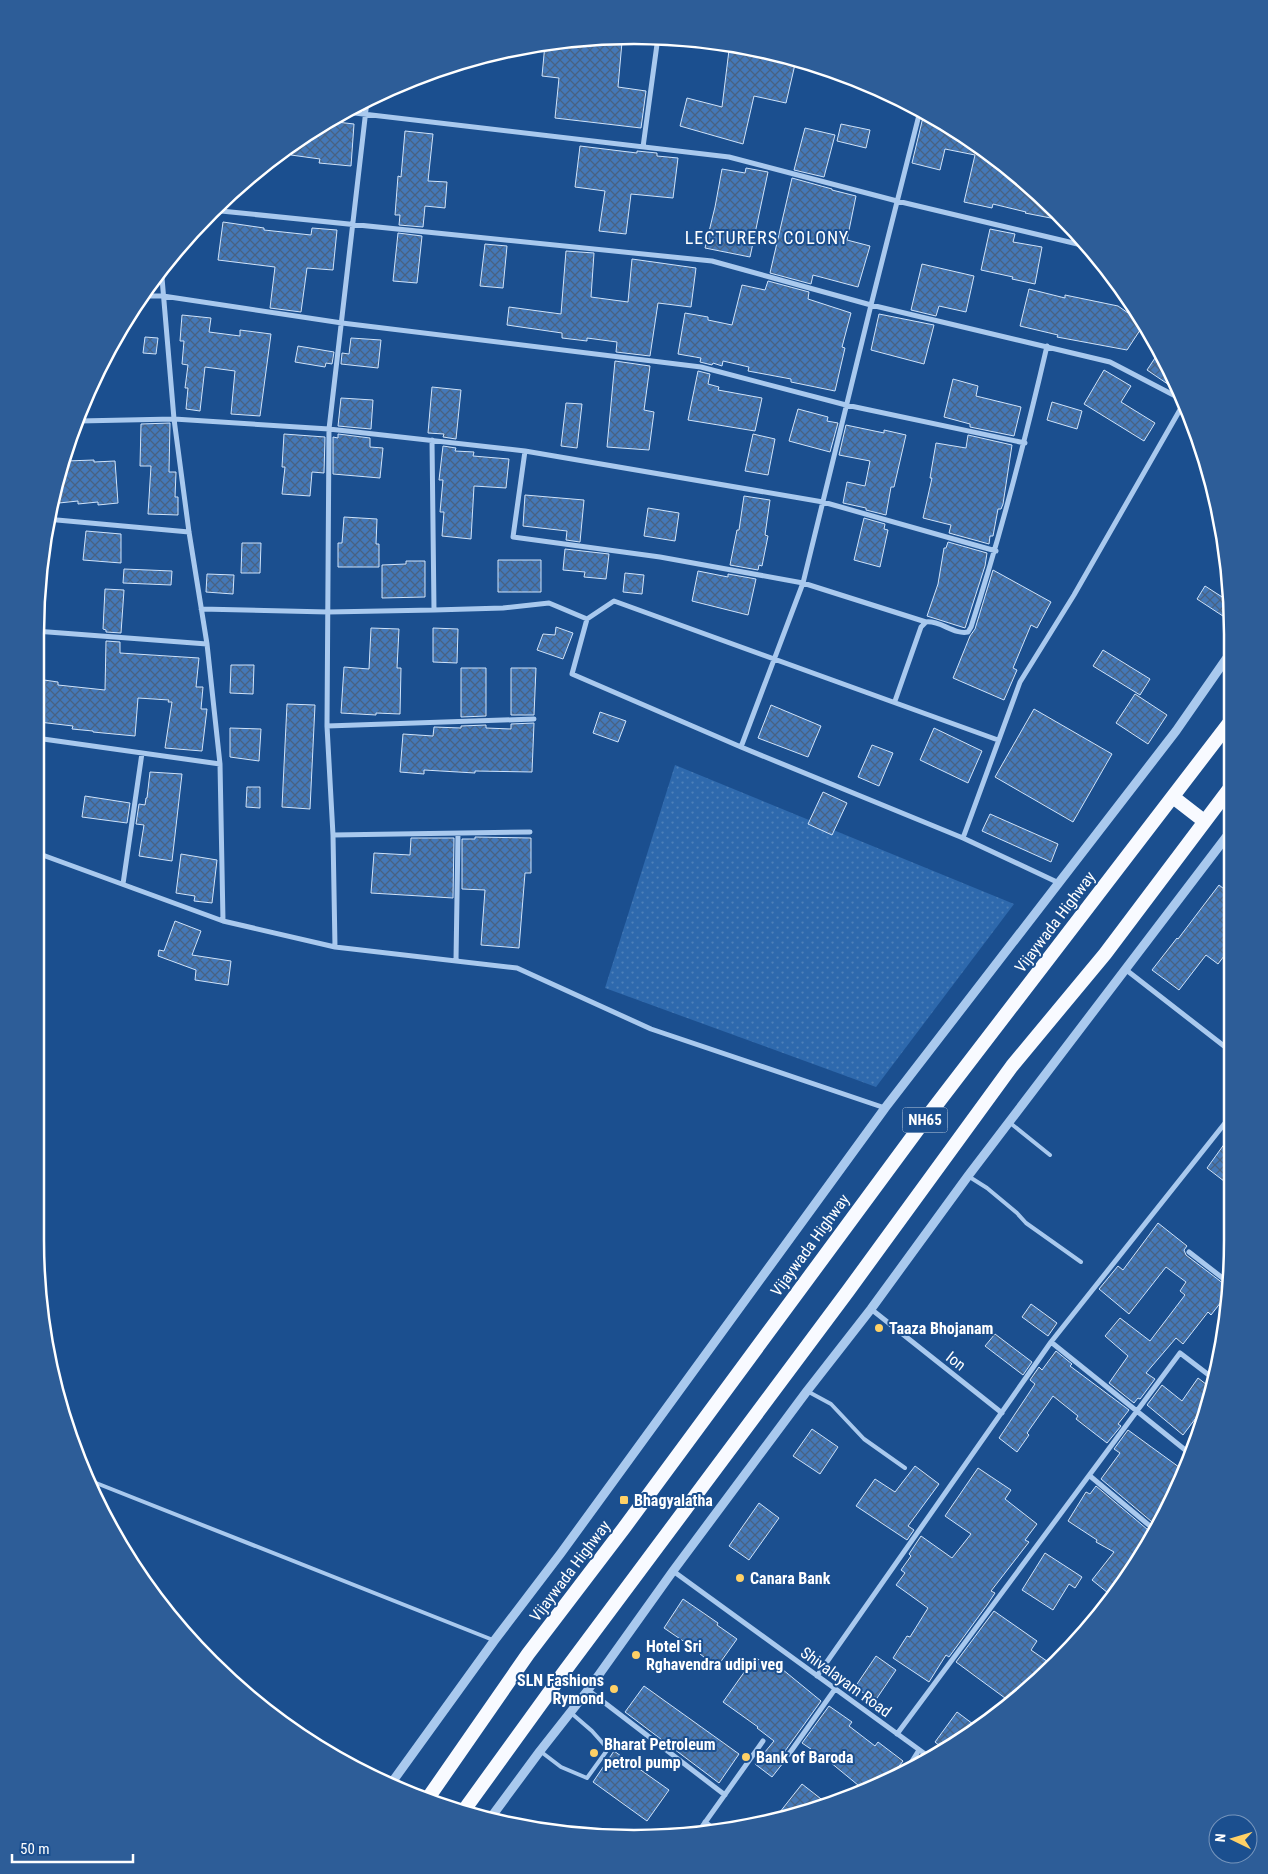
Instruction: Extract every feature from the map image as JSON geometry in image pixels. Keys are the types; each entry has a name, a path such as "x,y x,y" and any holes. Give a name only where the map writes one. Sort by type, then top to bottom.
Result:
{"highway":[{"name":"Vijaywada Highway","path":"431,1794 528,1654 624,1528 927,1117 1224,730"},
{"name":"NH65","path":"467,1806 576,1656 848,1292 1012,1066 1105,954 1224,795"},
{"path":"1173,797 1204,821"}],"street":[{"path":"643,147 657,45"},
{"path":"335,947 333,835 327,726 329,429 366,108"},
{"path":"358,113 729,157 897,201 1077,244"},
{"path":"742,747 803,583 870,304 918,117"},
{"path":"223,211 712,261 870,304 1110,362 1173,395"},
{"path":"162,280 174,419 200,609 207,644 220,764 223,921"},
{"path":"150,296 163,296 342,323 701,367 846,406 1025,442"},
{"path":"525,451 514,537 660,557 803,583 926,622 931,621 962,633 968,632 996,551 1025,442 1047,346"},
{"path":"963,838 1020,682 1074,595 1180,410"},
{"path":"84,421 174,419 329,429 525,451 823,502 996,551"},
{"path":"432,440 434,610"},
{"path":"55,520 189,532"},
{"path":"998,740 614,601 587,619 572,674 742,747 963,838 1059,883"},
{"path":"200,609 328,612 503,608 549,603 587,619"},
{"path":"894,701 921,627 926,622"},
{"path":"44,632 207,644"},
{"path":"394,1779 494,1640 561,1553 885,1108 1176,731 1224,662"},
{"path":"327,726 534,719"},
{"path":"44,739 220,764"},
{"path":"123,884 142,753"},
{"path":"333,835 530,832"},
{"path":"456,960 458,834"},
{"path":"494,1813 588,1690 807,1392 871,1310 968,1176 1224,840"},
{"path":"44,856 223,921 335,947 517,968 651,1029 885,1108"},
{"path":"1125,969 1224,1046"},
{"path":"817,1676 1051,1342 1224,1123"},
{"path":"1189,1252 1223,1278"},
{"name":"Ion","path":"871,1310 1002,1413"},
{"path":"1051,1342 1185,1450"},
{"path":"897,1734 1180,1353 1208,1375"},
{"path":"1090,1476 1150,1526"},
{"name":"Shivalayam Road","path":"674,1571 925,1753"},
{"path":"789,1754 835,1689"},
{"path":"588,1690 725,1794"},
{"path":"702,1826 763,1741"},
{"path":"914,1759 920,1750"},
{"path":"705,1822 709,1825"}],"lane":[{"path":"1009,1122 1050,1155"},
{"path":"968,1176 987,1188 1026,1223 1081,1262"},
{"path":"807,1392 831,1404 864,1439 905,1468"},
{"path":"97,1483 494,1640"},
{"path":"540,1751 561,1766 587,1778 608,1749 592,1731 570,1712"}],"shaded area":[{"path":"675,765 1014,904 876,1087 605,988"}],"building":[{"path":"622,44 618,87 646,91 641,128 555,118 559,78 542,76 544,51 595,45"},
{"path":"729,52 795,66 786,103 754,96 743,144 680,126 687,98 722,107"},
{"path":"922,120 962,143 993,166 1023,190 1052,218 993,204 992,208 964,202 975,155 945,149 940,170 912,163"},
{"path":"340,122 354,124 351,166 319,163 320,159 291,155 306,143"},
{"path":"841,124 870,130 866,148 837,141"},
{"path":"805,128 835,135 824,177 794,170"},
{"path":"405,131 433,134 428,181 447,182 445,208 425,206 423,227 399,225 400,215 395,215 398,176 401,177"},
{"path":"580,146 637,153 637,151 657,153 657,156 678,158 673,198 631,194 626,234 599,231 605,191 575,187"},
{"path":"746,168 768,172 750,257 705,248 722,169 745,173"},
{"path":"792,178 856,196 847,240 870,246 858,287 813,275 811,284 770,273"},
{"path":"223,222 264,228 264,230 311,235 312,228 337,230 333,270 307,268 301,312 270,308 275,267 218,260"},
{"path":"990,229 1015,234 1013,242 1042,247 1035,284 981,270"},
{"path":"398,233 422,236 417,283 393,281"},
{"path":"485,244 507,246 503,288 480,286"},
{"path":"566,251 594,253 591,297 628,302 632,259 696,268 691,307 658,303 650,356 616,352 617,342 587,338 587,341 562,338 562,333 507,325 509,307 561,314"},
{"path":"922,264 974,276 966,312 939,306 936,316 911,310"},
{"path":"768,281 809,292 808,299 851,313 842,347 845,348 835,391 791,382 791,379 748,371 749,367 723,361 722,366 713,363 712,365 700,362 701,358 678,354 685,313 708,317 708,320 732,325 742,285 765,290"},
{"path":"1029,289 1065,298 1065,295 1118,306 1130,314 1140,330 1127,350 1057,337 1058,335 1020,326"},
{"path":"879,314 934,325 924,364 871,350"},
{"path":"182,315 211,318 209,332 240,336 240,330 271,334 260,416 231,414 235,371 205,367 200,411 186,409 188,388 185,388 188,365 182,364 184,341 180,341"},
{"path":"145,337 158,338 156,354 143,353"},
{"path":"351,338 381,340 378,368 341,364 342,353 349,354"},
{"path":"298,346 334,352 332,364 326,363 325,367 295,362"},
{"path":"1155,358 1168,384 1147,370"},
{"path":"615,361 650,366 644,410 654,412 649,450 607,447"},
{"path":"1104,370 1131,386 1121,402 1155,423 1144,441 1084,404"},
{"path":"698,371 710,374 708,384 719,387 718,390 762,398 755,431 688,420"},
{"path":"953,379 978,386 976,396 1021,407 1014,436 970,427 970,424 944,417"},
{"path":"432,387 461,390 456,439 443,437 444,434 428,433"},
{"path":"341,398 373,400 371,429 338,426"},
{"path":"1052,402 1082,411 1077,429 1047,420"},
{"path":"566,403 582,404 577,448 561,446"},
{"path":"798,409 828,417 827,421 838,423 830,452 789,441"},
{"path":"170,423 169,472 176,472 175,497 178,497 178,515 148,514 151,466 140,466 141,424"},
{"path":"846,425 884,433 884,430 906,435 894,487 891,487 886,515 843,503 847,482 865,486 870,461 839,455"},
{"path":"284,434 325,437 324,473 312,472 310,496 282,494 285,467 282,467"},
{"path":"338,434 370,438 370,447 383,448 380,478 333,474 333,437 338,438"},
{"path":"753,434 775,439 768,475 745,471"},
{"path":"968,435 1012,445 1003,504 1001,509 998,509 993,536 990,536 989,544 949,533 951,525 923,518 932,478 930,478 936,443 966,448"},
{"path":"443,446 456,448 455,451 474,452 473,456 509,459 506,488 474,486 471,539 442,536 444,512 440,512 443,480 439,480"},
{"path":"70,461 115,461 118,503 78,504 78,501 59,503"},
{"path":"525,495 584,500 580,542 566,540 567,531 523,526"},
{"path":"744,496 770,500 765,535 768,536 762,566 759,565 758,570 730,565 737,530 739,530"},
{"path":"648,508 679,513 675,541 644,536"},
{"path":"344,517 377,519 376,544 379,544 379,567 338,567 338,543 342,543"},
{"path":"864,518 885,524 884,529 888,530 880,567 854,560"},
{"path":"86,531 121,534 121,563 83,560"},
{"path":"948,542 987,553 985,566 965,628 927,616 938,584 944,548 946,548"},
{"path":"242,543 261,543 260,573 241,573"},
{"path":"565,549 609,554 606,579 584,577 585,572 563,570"},
{"path":"498,560 541,560 541,592 498,592"},
{"path":"406,561 425,561 425,597 382,598 382,565 406,564"},
{"path":"124,569 172,571 171,585 123,583"},
{"path":"993,570 1051,602 1037,628 1031,625 1013,668 1017,670 1004,700 953,678 970,636 975,629"},
{"path":"698,571 728,577 728,574 756,579 748,615 692,601"},
{"path":"625,573 644,575 642,594 623,592"},
{"path":"207,574 234,575 233,594 206,592"},
{"path":"1205,586 1223,598 1224,616 1197,599"},
{"path":"105,589 124,590 121,633 106,632 103,629"},
{"path":"556,627 573,633 563,659 537,650 543,634 555,635"},
{"path":"371,628 399,629 397,668 401,668 400,714 341,713 344,667 369,669"},
{"path":"433,628 458,629 457,663 433,662"},
{"path":"106,641 120,642 120,653 199,658 196,687 203,687 201,709 207,709 202,751 165,748 172,702 168,702 169,700 138,698 135,736 72,729 73,726 44,723 44,680 58,682 58,685 105,690"},
{"path":"1103,650 1150,679 1140,695 1093,666"},
{"path":"231,665 254,665 253,694 230,693"},
{"path":"461,668 486,668 486,716 461,717"},
{"path":"511,668 536,668 534,715 511,715"},
{"path":"1135,694 1167,715 1148,744 1116,723"},
{"path":"287,704 315,705 310,809 282,807"},
{"path":"771,705 821,726 808,757 758,738"},
{"path":"1034,709 1112,754 1073,822 995,777"},
{"path":"600,712 626,721 618,742 593,733"},
{"path":"534,723 532,772 475,771 475,773 424,770 424,774 400,772 403,734 433,736 434,727 461,728 461,726 486,725 486,728 511,729 511,724"},
{"path":"230,728 261,729 259,761 230,757"},
{"path":"934,728 982,751 968,783 920,760"},
{"path":"872,745 893,753 879,786 858,777"},
{"path":"150,772 182,774 172,861 139,856 144,825 136,824 139,804 145,805 147,798"},
{"path":"247,787 260,787 260,808 246,807"},
{"path":"823,792 847,803 832,835 808,824"},
{"path":"85,796 130,803 127,823 82,817"},
{"path":"990,814 1058,844 1051,862 982,831"},
{"path":"475,837 531,838 531,873 525,873 519,948 481,945 485,890 462,889 462,839 475,839"},
{"path":"411,838 454,838 453,898 371,893 374,853 410,855"},
{"path":"181,854 217,860 212,903 194,901 195,896 176,893"},
{"path":"1219,885 1224,889 1224,956 1218,964 1206,955 1179,990 1152,970"},
{"path":"175,921 201,931 192,955 231,961 228,985 195,980 196,970 158,956 159,950 164,951"},
{"path":"1224,1144 1224,1181 1207,1168"},
{"path":"1158,1223 1187,1246 1184,1250 1186,1255 1223,1283 1221,1303 1211,1315 1208,1312 1183,1344 1176,1338 1146,1373 1155,1379 1140,1399 1138,1398 1134,1403 1109,1383 1128,1356 1105,1336 1120,1318 1150,1341 1185,1295 1180,1291 1186,1282 1166,1267 1129,1314 1099,1289 1118,1266 1123,1270"},
{"path":"1031,1304 1057,1323 1048,1336 1022,1317"},
{"path":"995,1334 1032,1362 1023,1375 985,1346"},
{"path":"1056,1351 1072,1364 1070,1366 1129,1410 1118,1424 1121,1426 1107,1443 1076,1419 1078,1416 1053,1396 1027,1433 1029,1435 1017,1452 999,1438 1035,1384 1030,1380 1039,1367 1042,1370"},
{"path":"1198,1378 1206,1384 1197,1417 1183,1435 1147,1405 1162,1385 1182,1401"},
{"path":"812,1429 838,1447 820,1474 793,1456"},
{"path":"1128,1430 1179,1467 1152,1522 1101,1479 1120,1453 1114,1449"},
{"path":"915,1466 939,1484 908,1526 914,1530 907,1540 856,1506 875,1479 895,1492"},
{"path":"978,1468 1011,1490 1005,1499 1037,1524 1025,1540 1029,1542 991,1591 995,1593 987,1605 949,1657 946,1655 929,1682 893,1658 907,1636 910,1637 928,1608 896,1585 905,1573 901,1570 911,1556 909,1554 921,1536 952,1558 971,1534 945,1516"},
{"path":"1096,1486 1148,1530 1125,1568 1107,1592 1092,1580 1114,1552 1096,1542 1097,1540 1068,1521 1086,1492 1090,1494"},
{"path":"759,1503 779,1518 749,1560 729,1546"},
{"path":"1045,1553 1082,1577 1075,1588 1069,1584 1053,1610 1022,1590"},
{"path":"683,1599 718,1623 717,1625 737,1639 717,1667 701,1653 664,1628"},
{"path":"994,1611 1037,1641 1031,1650 1047,1661 1005,1698 956,1662"},
{"path":"876,1656 896,1670 875,1701 855,1687"},
{"path":"755,1657 778,1673 782,1669 821,1701 785,1751 787,1758 772,1777 755,1764 774,1741 723,1702"},
{"path":"644,1686 739,1754 719,1783 625,1712"},
{"path":"829,1706 852,1722 849,1726 875,1746 878,1742 903,1761 898,1767 859,1786 830,1762 802,1743"},
{"path":"957,1712 972,1723 939,1745 935,1742"},
{"path":"614,1751 669,1790 647,1821 593,1782"},
{"path":"802,1784 822,1800 787,1810 780,1812"}],"place":[{"name":"Taaza Bhojanam","path":"879,1328"},
{"name":"Bhagyalatha","path":"624,1500"},
{"name":"Canara Bank","path":"740,1578"},
{"name":"Hotel Sri Rghavendra udipi veg","path":"636,1655"},
{"name":"SLN Fashions Rymond","path":"614,1689"},
{"name":"Bharat Petroleum petrol pump","path":"594,1753"},
{"name":"Bank of Baroda","path":"746,1757"}],"district":[{"name":"LECTURERS COLONY","path":"767,237"}]}
